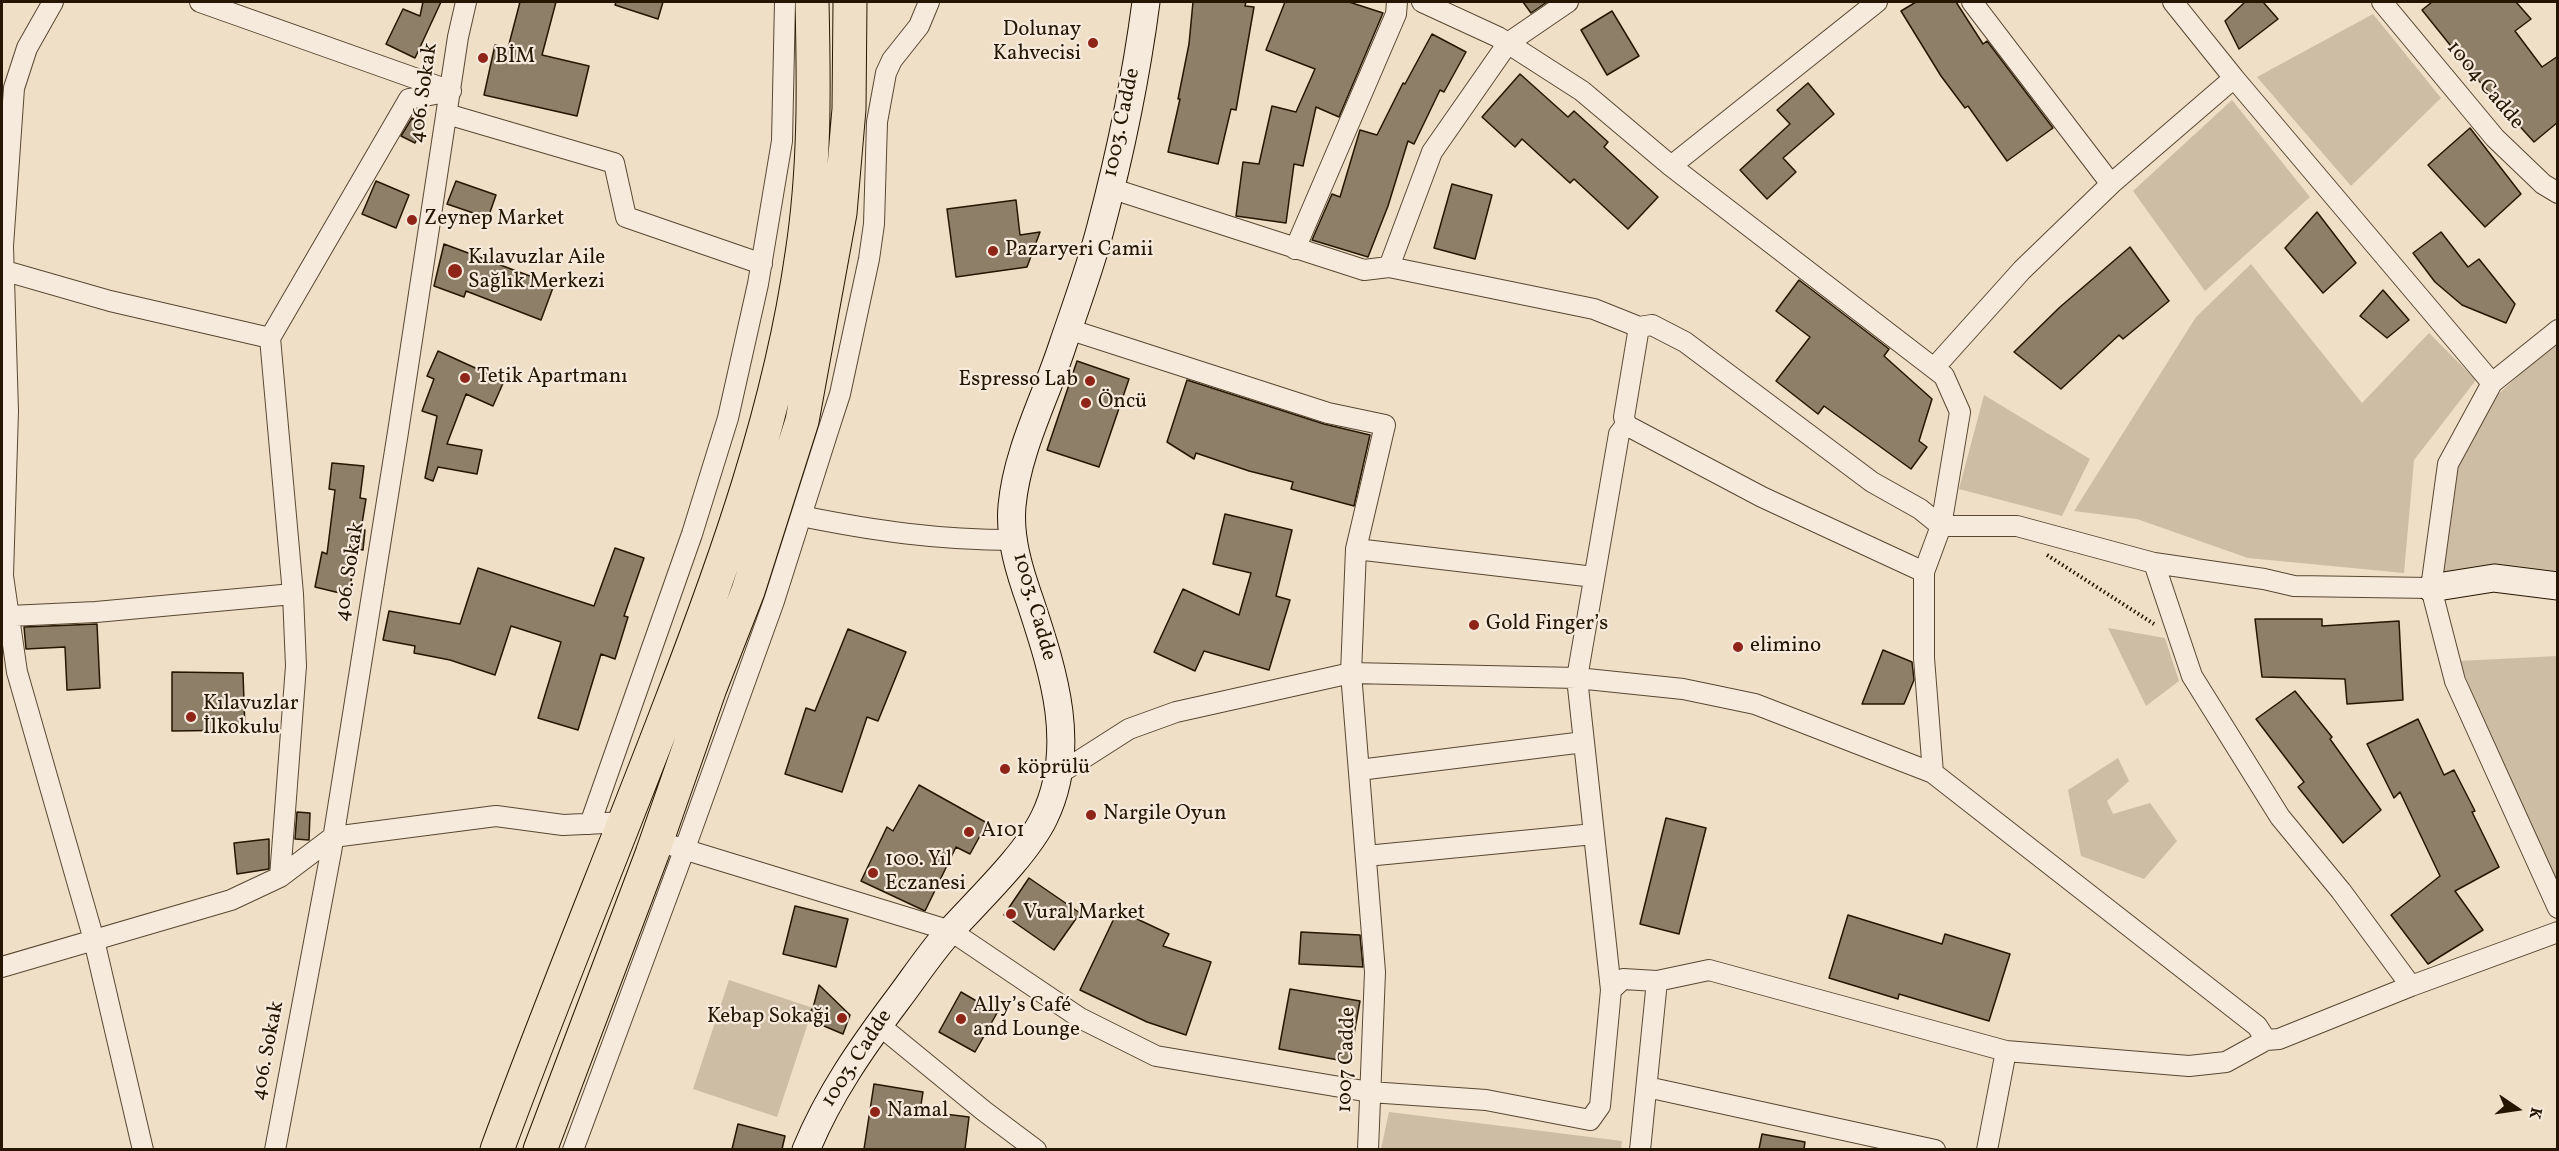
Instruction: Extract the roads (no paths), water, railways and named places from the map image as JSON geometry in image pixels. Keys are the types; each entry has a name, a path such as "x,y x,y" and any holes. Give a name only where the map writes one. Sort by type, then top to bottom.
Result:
{"highway":[{"path":"497,1149 706,612 753,470 790,320 802,255 810,182 815,99 812,2"},
{"path":"540,1149 671,845 710,688 756,568 802,421 840,213 849,110 850,2"}],"main road":[{"name":"1003. Cadde","path":"806,1149 818,1120 836,1089 879,1025 951,931 1018,855 1043,820 1055,790 1061,719 1056,685 1020,571 1014,540 1012,509 1015,484 1026,445 1100,232 1129,105 1146,2"},
{"path":"2431,588 2494,578 2558,586"}],"street":[{"path":"53,2 27,48 14,88 3,246 8,411 3,576 9,616 9,673 94,940 143,1149"},
{"path":"200,2 451,91"},
{"name":"406. Sokak","path":"275,1149 333,837 458,37 466,2"},
{"path":"590,824 692,534 728,418 762,264 783,141 785,2"},
{"path":"573,1149 671,845 774,601 840,394 869,259 874,224 877,122 886,74 892,60 919,26 929,2"},
{"path":"1295,249 1396,14 1397,2"},
{"path":"1422,2 1508,43 1582,91 1671,166 1944,376 1960,412 1941,526 1924,572 1924,658 1933,773"},
{"path":"1389,267 1432,152 1508,43 1568,2"},
{"path":"1671,166 1877,2"},
{"path":"1972,2 2111,184"},
{"path":"2172,2 2492,382"},
{"name":"1004 Cadde","path":"2382,2 2495,138 2543,184 2558,193"},
{"path":"1934,369 2022,270 2111,184 2234,78"},
{"path":"280,877 296,666 293,594 270,338 409,99 451,91"},
{"path":"447,114 614,163 626,217 762,264"},
{"path":"1110,188 1364,270 1389,267 1594,309 1639,327 1652,325 1685,342 1872,482 1920,509 1941,526 2017,526 2154,563 2264,579 2294,586 2431,588"},
{"path":"3,270 110,301 270,338"},
{"path":"1639,327 1624,417 1626,425 1762,497 1924,572"},
{"name":"1007 Cadde","path":"1068,329 1328,413 1385,425 1381,451 1356,549 1351,673 1375,972 1368,1149"},
{"path":"2558,330 2492,382 2448,464 2431,588 2455,681 2558,908"},
{"path":"671,845 951,931 1080,1018 1156,1056 1370,1092 1486,1100 1590,1120 1600,1106 1611,990 1577,678 1618,434 1626,425"},
{"path":"801,516 879,532 957,540 1014,540"},
{"path":"1356,549 1594,577"},
{"path":"2154,563 2192,676 2280,817 2341,891 2411,986"},
{"path":"9,616 96,612 293,594"},
{"path":"1057,775 1129,729 1176,712 1351,673 1577,678 1683,689 1755,704 1933,773 2257,1026 2266,1040"},
{"path":"1359,770 1584,742"},
{"path":"2,967 231,900 280,877 333,837 496,816 563,825 626,822"},
{"path":"1366,856 1594,834"},
{"path":"1611,990 1623,979 1657,981 1709,970 2006,1052 2189,1066 2226,1062 2266,1040 2279,1039 2411,986 2558,932"},
{"path":"1640,1149 1657,981"},
{"path":"879,1025 984,1111 1036,1149"},
{"path":"1987,1149 2006,1052"},
{"path":"1647,1087 1935,1149"}],"place":[{"name":"Dolunay Kahvecisi","path":"1093,43"},
{"name":"BİM","path":"483,58"},
{"name":"Zeynep Market","path":"412,220"},
{"name":"Pazaryeri Camii","path":"993,251"},
{"name":"Kılavuzlar Aile Sağlık Merkezi","path":"455,271"},
{"name":"Tetik Apartmanı","path":"465,378"},
{"name":"Espresso Lab","path":"1090,381"},
{"name":"Öncü","path":"1086,403"},
{"name":"Gold Finger’s","path":"1474,625"},
{"name":"elimino","path":"1738,647"},
{"name":"Kılavuzlar İlkokulu","path":"191,717"},
{"name":"köprülü","path":"1005,769"},
{"name":"Nargile Oyun","path":"1091,815"},
{"name":"A101","path":"969,832"},
{"name":"100. Yıl Eczanesi","path":"873,873"},
{"name":"Vural Market","path":"1011,914"},
{"name":"Kebap Sokaği","path":"842,1018"},
{"name":"Ally’s Café and Lounge","path":"961,1019"},
{"name":"Namal","path":"875,1112"}]}
